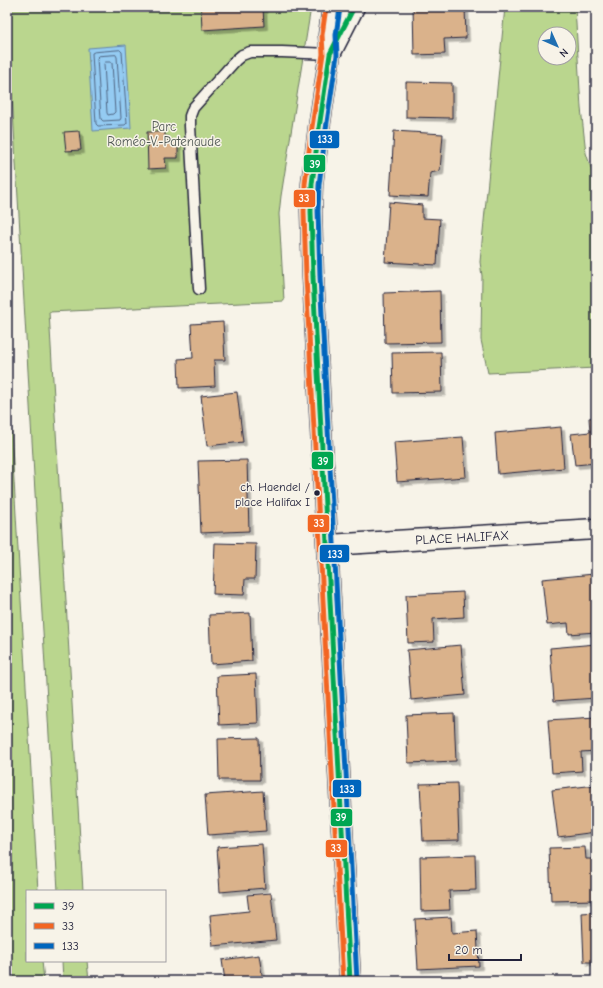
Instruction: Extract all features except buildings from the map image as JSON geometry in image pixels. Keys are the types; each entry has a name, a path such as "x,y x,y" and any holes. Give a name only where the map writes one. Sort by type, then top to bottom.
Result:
{"street":[{"path":"333,7 329,35 330,54 317,142 312,184 311,211 313,277 350,981"},
{"path":"330,54 354,7"},
{"name":"PLACE HALIFAX","path":"328,544 596,529"}],"lane":[{"path":"199,289 190,126 190,116 193,108 242,55 250,52 330,54"}],"green space":[{"name":"Parc Roméo-V.-Patenaude","path":"7,7 311,7 279,214 284,301 49,312 83,890 58,890"},
{"path":"505,7 575,7 576,26 537,26 537,66 577,66 577,41 581,108 586,153 596,183 596,368 488,373 481,340 482,276 480,262"},
{"path":"7,361 38,890 26,890 26,962 42,962 44,981 7,981"},
{"path":"62,962 87,962 89,981 63,981"}],"water":[{"path":"126,45 131,128 93,131 88,48"}],"transit line":[{"name":"33","path":"326,7 322,35 323,54 305,184 304,211 306,277 343,981"},
{"name":"39","path":"350,981 313,277 311,211 312,184 330,54 354,7"},
{"name":"133","path":"340,8 336,35 337,55 319,185 318,211 320,277 357,981"}],"place":[{"name":"ch. Haendel / place Halifax I","path":"317,493"}]}
